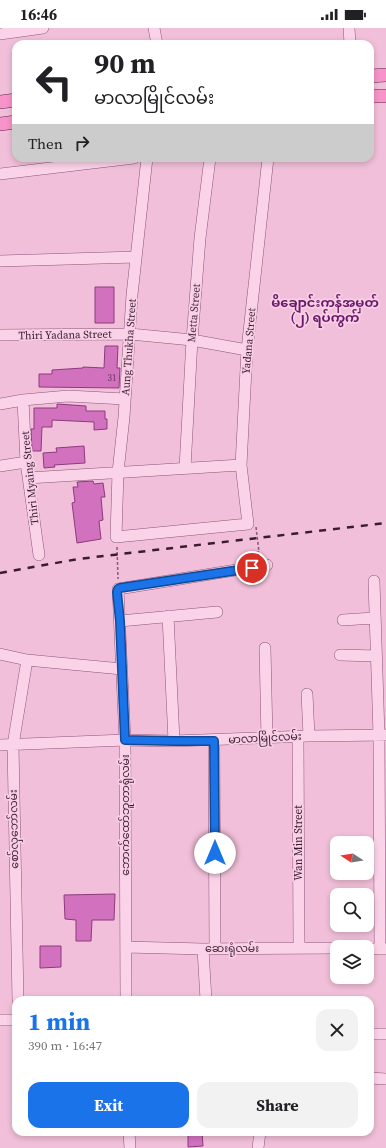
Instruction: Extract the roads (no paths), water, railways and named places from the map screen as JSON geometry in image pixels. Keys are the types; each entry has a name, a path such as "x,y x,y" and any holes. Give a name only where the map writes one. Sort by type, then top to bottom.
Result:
{"main road":[{"path":"374,76 386,75"},
{"path":"374,96 386,96"},
{"path":"0,102 12,100"},
{"path":"0,124 12,122"}],"street":[{"path":"0,34 41,28"},
{"path":"154,28 156,40"},
{"path":"349,28 350,40"},
{"path":"0,174 100,162"},
{"name":"Aung Thukha Street","path":"116,537 118,472 124,417 132,295 147,162"},
{"name":"Metta Street","path":"185,468 192,340 200,238 210,162"},
{"name":"Yadana Street","path":"116,537 252,525 241,465 247,350 268,162"},
{"path":"0,261 136,257"},
{"name":"Thiri Yadana Street","path":"0,335 130,334 192,340 247,350"},
{"path":"0,404 23,400 68,396 125,399"},
{"name":"Thiri Myaing Street","path":"23,400 26,462 39,555"},
{"path":"0,466 26,462"},
{"path":"28,478 241,465"},
{"name":"ဘောက်ထော်ဘူတာရုံလမ်း","path":"126,996 125,740 120,621 117,592 118,589 267,565"},
{"path":"374,581 376,656 383,735 383,949"},
{"path":"120,621 217,612"},
{"path":"168,616 174,741"},
{"path":"343,620 374,618"},
{"path":"266,648 267,739"},
{"path":"0,654 27,660 122,669"},
{"path":"340,655 376,656"},
{"name":"စော်လှဘော်လမ်း","path":"18,996 13,745 27,660"},
{"path":"307,694 310,736"},
{"name":"မာလာမြိုင်လမ်း","path":"0,745 125,740 214,741 298,738 310,736 383,735"},
{"name":"Wan Min Street","path":"298,738 299,947"},
{"path":"214,741 215,948"},
{"name":"ဆေးရုံလမ်း","path":"126,947 330,948"},
{"path":"203,948 206,996"},
{"path":"0,1020 12,1020"},
{"path":"374,1034 386,1034"},
{"path":"374,1078 386,1079"},
{"path":"129,1136 130,1148"},
{"path":"258,1148 260,1136"}],"railway":[{"path":"0,573 78,559 386,523"}],"district":[{"name":"မိချောင်းကန်အမှတ် (၂) ရပ်ကွက်","path":"325,310"}]}
